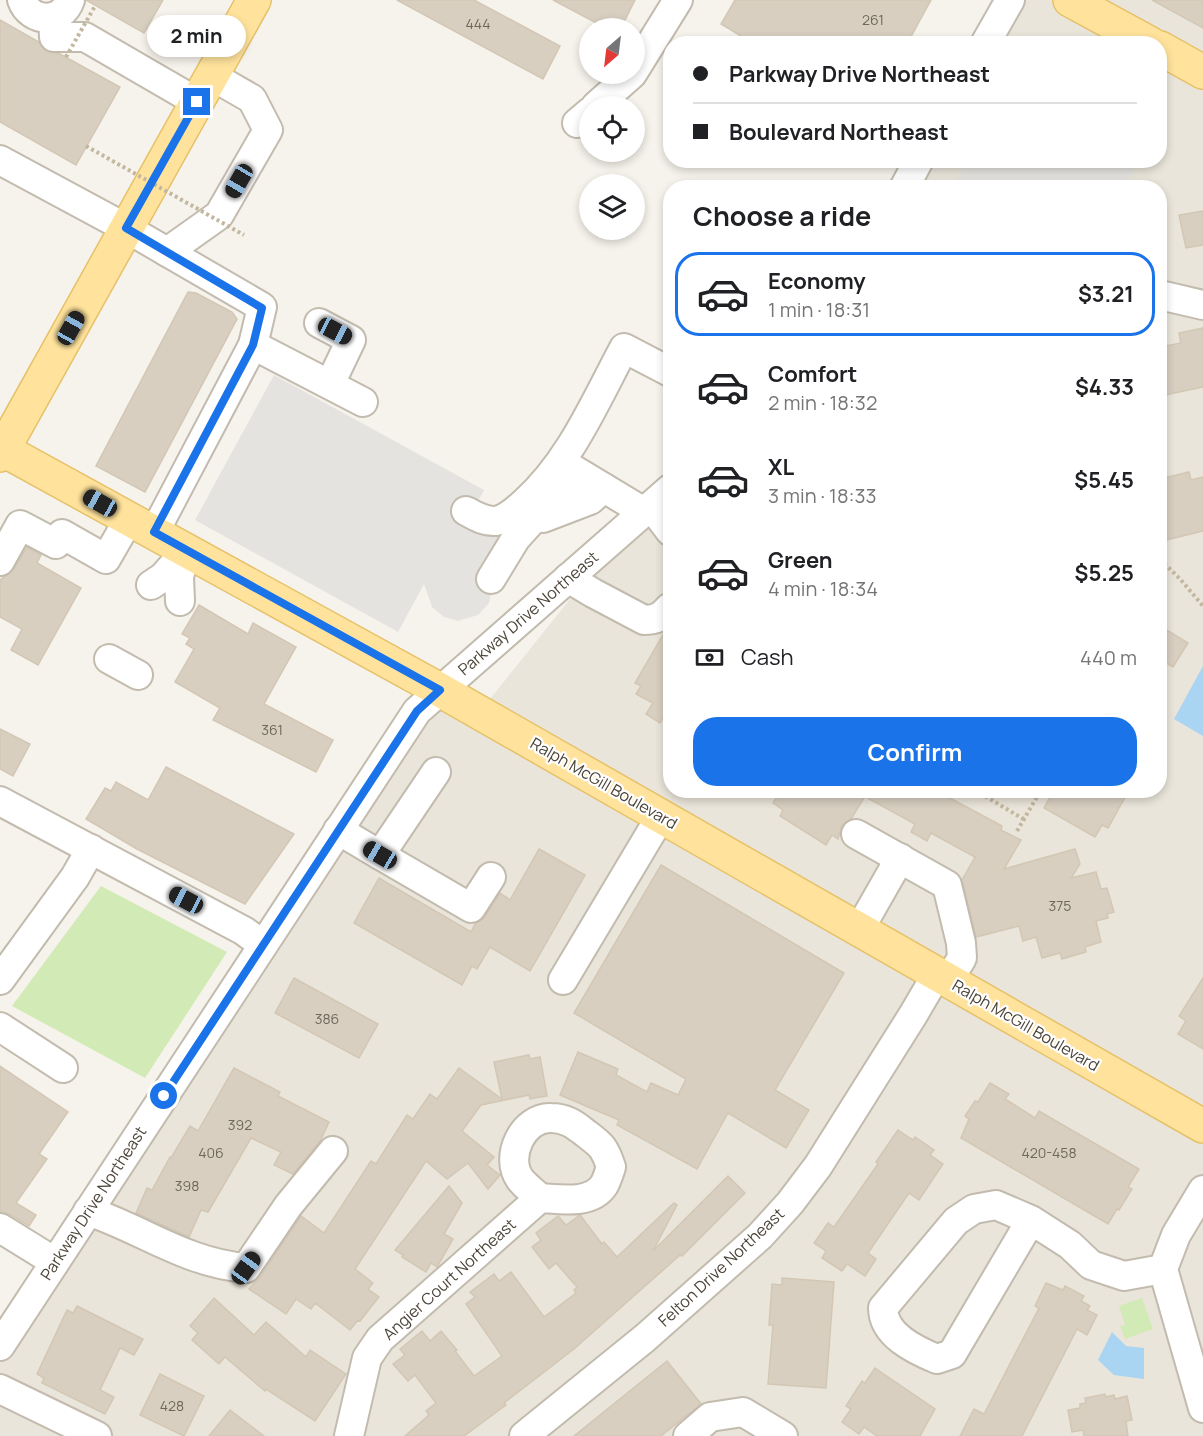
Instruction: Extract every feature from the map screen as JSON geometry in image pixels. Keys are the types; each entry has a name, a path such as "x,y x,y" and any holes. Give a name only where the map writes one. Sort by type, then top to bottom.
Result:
{"main road":[{"path":"1,451 254,0"},
{"path":"1070,0 1136,36"},
{"path":"1167,52 1203,72"},
{"name":"Ralph McGill Boulevard","path":"1,451 440,690 1203,1126"}],"street":[{"path":"22,0 28,11 35,16 70,23 199,98 252,99 268,130 219,214 167,252"},
{"path":"645,53 678,0"},
{"path":"990,36 1010,0"},
{"path":"607,96 620,84"},
{"path":"0,160 126,228 262,308 253,345 142,526 106,559 20,525 7,533 0,561"},
{"path":"1167,297 1203,305"},
{"path":"319,323 351,340 330,384"},
{"path":"253,345 363,402"},
{"path":"490,579 508,549 525,527 590,500 583,475 624,348 663,368"},
{"path":"466,511 486,520 501,519 529,499 583,475 655,502 663,517"},
{"name":"Parkway Drive Northeast","path":"0,1346 417,711 655,502"},
{"path":"151,585 163,578 186,550"},
{"path":"180,601 179,577 186,550"},
{"path":"568,578 644,620 653,620 663,614"},
{"path":"110,659 138,675"},
{"path":"380,855 436,772"},
{"path":"0,801 244,931 263,945"},
{"path":"563,980 661,816"},
{"path":"338,830 471,908 491,877"},
{"name":"Felton Drive Northeast","path":"524,1436 645,1338 760,1236 818,1166 913,1016 942,977 962,958 961,944 947,885 856,834"},
{"path":"0,980 75,877 91,849"},
{"path":"859,930 900,858"},
{"path":"0,1027 63,1068"},
{"path":"88,1211 107,1217 187,1256 225,1267 246,1268 288,1206 333,1151"},
{"path":"1203,1190 1176,1235 1163,1269 1203,1408"},
{"name":"Angier Court Northeast","path":"349,1436 367,1358 380,1339 540,1198"},
{"path":"1031,1220 952,1354 937,1359 931,1357 906,1344 891,1330 883,1318 883,1308 956,1221 974,1209 996,1205 1031,1220 1070,1245 1091,1265 1124,1276 1163,1269"},
{"path":"0,1228 55,1262"},
{"path":"0,1389 97,1436"},
{"path":"688,1436 710,1417 743,1412 783,1436"}],"path":[{"path":"86,146 244,235"},
{"path":"1167,566 1203,606"},
{"path":"988,798 1025,820"},
{"path":"1017,831 1037,798"}],"shaded area":[{"path":"1010,0 1203,0 1203,1436 0,1436 0,1347 428,679 490,699 599,563 663,504 663,798 1167,798 1167,180 909,180 916,168 1167,168 1167,36 989,36"},
{"path":"963,168 1135,168 1129,180 956,180"},
{"path":"274,375 484,490 476,505 461,518 503,540 489,603 478,615 458,621 444,617 432,607 424,584 398,632 195,520"}],"green space":[{"path":"101,886 227,952 145,1078 12,1006"},
{"path":"1142,1298 1153,1329 1125,1339 1120,1326 1125,1325 1119,1306"}],"water":[{"path":"1203,666 1203,736 1174,719"},
{"path":"1112,1332 1126,1346 1144,1348 1144,1379 1114,1375 1098,1360"}],"building":[{"path":"86,0 163,0 144,33"},
{"path":"397,0 474,0 560,46 543,79"},
{"path":"553,0 635,0 626,18 587,18"},
{"path":"735,0 931,0 911,36 741,36 721,24"},
{"path":"1152,0 1203,0 1203,28"},
{"path":"0,20 39,42 46,51 60,54 120,87 76,165 0,122"},
{"path":"1203,211 1203,245 1186,248 1179,215"},
{"path":"188,292 196,293 232,312 237,319 145,492 96,466"},
{"path":"1203,328 1203,387 1167,395 1167,346 1181,343 1179,333"},
{"path":"1189,472 1191,480 1203,477 1203,531 1167,540 1167,477"},
{"path":"27,547 41,555 37,563 81,588 38,665 11,650 22,629 0,617 0,580 14,569"},
{"path":"199,605 248,634 253,623 296,647 264,704 333,740 316,772 213,720 220,708 175,682 194,649 186,644 190,638 182,634"},
{"path":"1167,630 1188,643 1173,667 1167,663"},
{"path":"663,635 663,718 660,723 646,714 653,703 636,694 641,686 635,683"},
{"path":"0,729 30,744 13,776 0,769"},
{"path":"166,767 294,834 245,904 137,849 86,819 105,788 111,791 116,782 148,800"},
{"path":"776,798 864,798 851,819 842,825 838,839 832,835 826,845 780,816 783,810 773,803"},
{"path":"868,798 950,798 1002,826 1001,830 1021,840 1004,869 1075,849 1080,864 1071,878 1096,872 1101,889 1107,888 1114,912 1107,914 1108,918 1096,921 1101,942 1085,947 1086,952 1062,959 1060,953 1042,958 1036,937 1023,941 1019,926 976,937 962,880 975,857 931,833 927,841 911,832 915,824"},
{"path":"1050,798 1125,798 1108,828 1102,825 1095,837 1044,808"},
{"path":"539,849 585,875 530,971 490,947 477,969 472,966 462,985 354,923 379,878 471,932 475,924 485,917 500,893 510,900"},
{"path":"661,865 844,973 775,1090 809,1110 786,1148 728,1113 697,1169 617,1125 619,1120 560,1095 578,1052 618,1069 616,1075 647,1092 651,1083 678,1095 686,1079 574,1013"},
{"path":"294,978 378,1024 359,1058 275,1013"},
{"path":"1203,978 1203,1049 1178,1034 1186,1021 1179,1016"},
{"path":"529,1055 530,1059 540,1057 547,1096 530,1099 529,1095 481,1105 462,1131 494,1157 487,1165 500,1175 488,1189 468,1163 447,1179 426,1161 355,1269 373,1283 368,1289 379,1297 350,1330 315,1303 311,1309 296,1299 286,1314 249,1289 260,1277 301,1216 324,1233 371,1161 376,1164 407,1115 413,1119 430,1094 437,1099 459,1068 502,1099 494,1062"},
{"path":"0,1066 68,1112 39,1154 47,1159 16,1203 36,1215 29,1226 9,1214 0,1212"},
{"path":"234,1068 280,1092 278,1096 329,1122 320,1141 293,1174 274,1165 281,1152 251,1138 208,1212 201,1210 189,1237 136,1213 147,1188 152,1190 190,1126 198,1131"},
{"path":"990,1083 1009,1094 1005,1099 1035,1118 1039,1111 1139,1169 1128,1187 1132,1189 1108,1224 961,1138 969,1119 965,1116 975,1101 978,1102"},
{"path":"898,1130 913,1140 915,1137 934,1150 930,1155 943,1164 919,1200 909,1193 868,1253 876,1259 865,1276 847,1264 842,1271 822,1258 826,1251 814,1243 828,1223 834,1227 878,1164 876,1162"},
{"path":"728,1176 745,1193 682,1256 680,1255 574,1349 504,1403 506,1405 464,1436 405,1436 429,1415 426,1411 436,1403 415,1375 408,1381 393,1364 405,1355 400,1349 422,1331 430,1341 441,1331 474,1376 502,1356 466,1304 475,1297 470,1292 494,1274 499,1281 511,1272 544,1317 576,1293 574,1290 577,1287 556,1263 549,1269 532,1247 541,1240 536,1233 558,1216 566,1225 580,1215 602,1244 604,1242 617,1257 674,1203 677,1205 653,1251"},
{"path":"449,1186 462,1203 444,1234 453,1239 437,1267 431,1263 426,1272 395,1250"},
{"path":"782,1278 834,1282 826,1388 768,1384 773,1325 769,1325 772,1284 782,1285"},
{"path":"1046,1283 1063,1290 1065,1286 1084,1296 1081,1301 1090,1306 1087,1310 1097,1315 1087,1335 1077,1329 1022,1436 960,1436 974,1409 984,1414 1039,1308 1035,1306"},
{"path":"214,1298 254,1335 266,1322 306,1357 310,1350 346,1374 315,1421 266,1389 265,1391 225,1357 219,1364 192,1340 198,1333 190,1326"},
{"path":"77,1306 143,1339 134,1355 120,1348 100,1390 114,1397 105,1414 42,1383 44,1378 37,1374 67,1310 73,1313"},
{"path":"667,1361 701,1404 661,1436 574,1436"},
{"path":"875,1368 935,1409 920,1436 877,1436 864,1427 859,1434 842,1422 851,1409 846,1406 862,1381 865,1383"},
{"path":"160,1374 204,1396 184,1436 140,1415"},
{"path":"1105,1394 1106,1397 1114,1395 1115,1399 1127,1396 1132,1420 1126,1421 1128,1436 1084,1436 1083,1430 1072,1432 1068,1410 1080,1408 1080,1404 1086,1403 1085,1398"},
{"path":"230,1410 264,1436 209,1436"}],"route":[{"path":"164,1096 417,711 440,690 154,532 253,345 262,308 126,228 197,102"}]}
